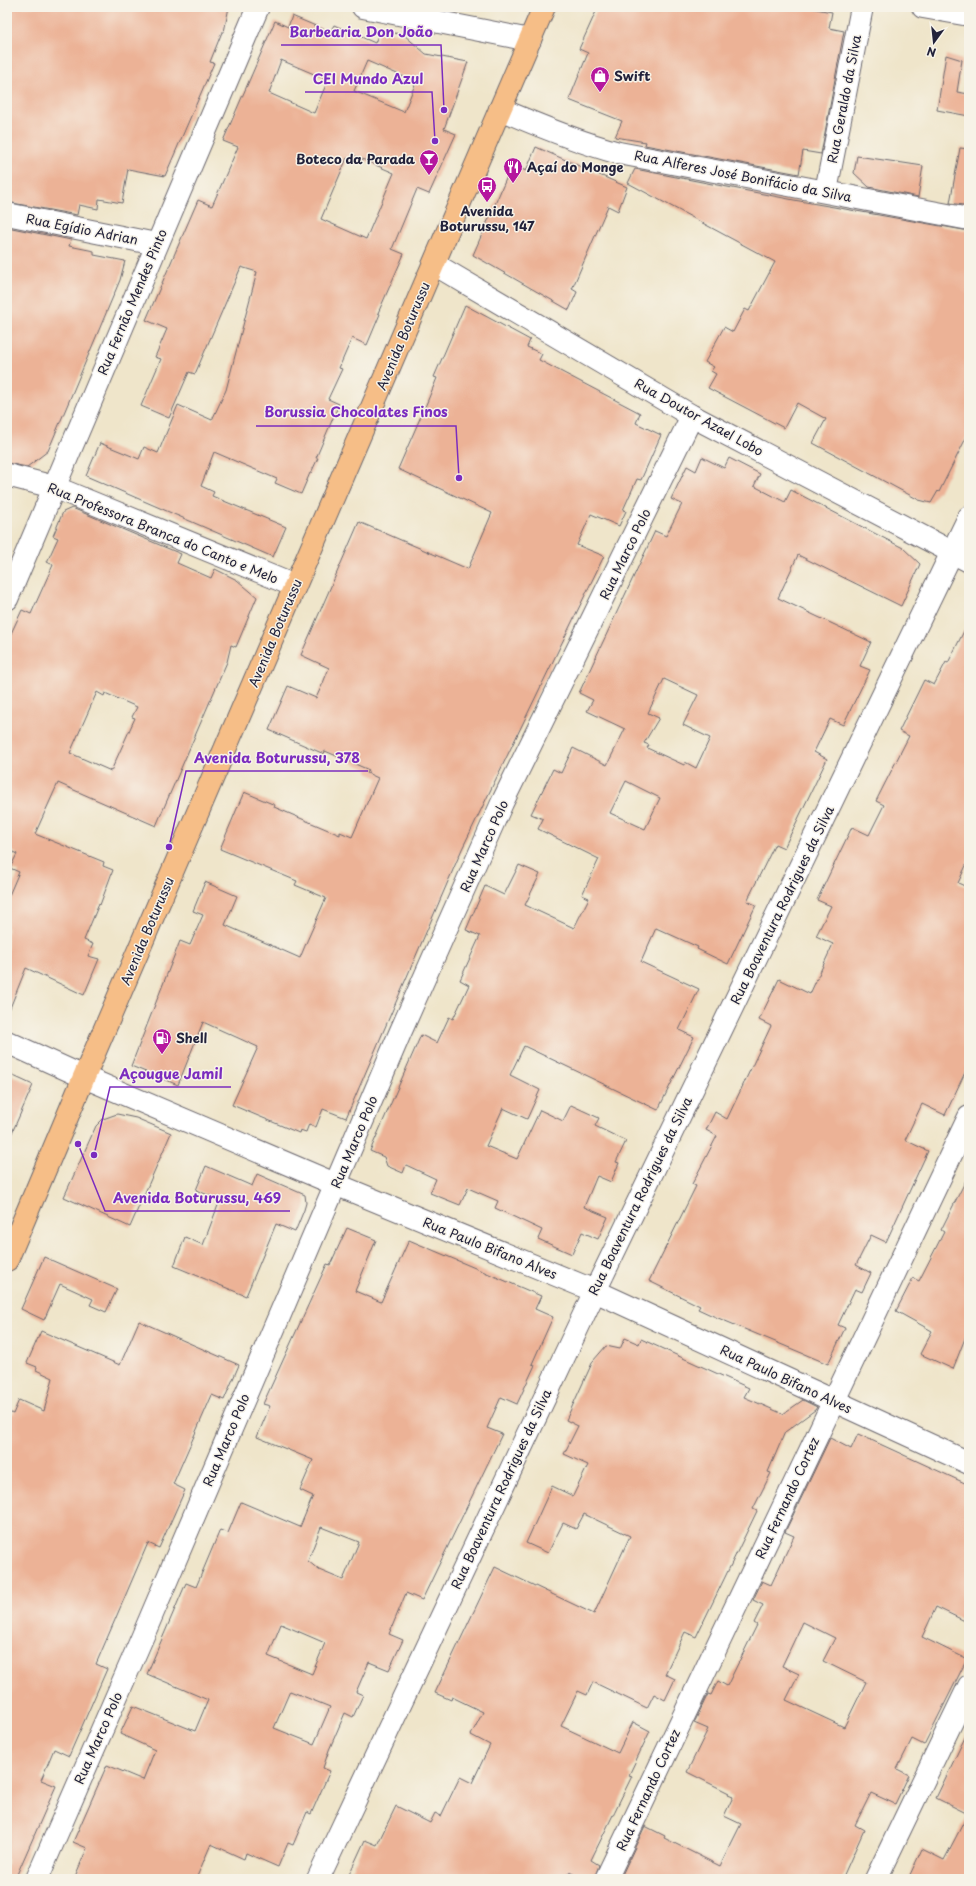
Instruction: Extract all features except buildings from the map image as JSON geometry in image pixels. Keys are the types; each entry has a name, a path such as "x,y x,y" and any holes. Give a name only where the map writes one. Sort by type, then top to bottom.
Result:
{"main road":[{"name":"Avenida Boturussu","path":"7,1260 84,1077 544,7"}],"street":[{"name":"Rua Fernão Mendes Pinto","path":"7,598 156,244 258,7"},
{"path":"363,7 530,40"},
{"name":"Rua Geraldo da Silva","path":"826,192 862,7"},
{"path":"923,7 969,15"},
{"name":"Rua Alferes José Bonifácio da Silva","path":"500,109 547,130 619,153 969,219"},
{"name":"Rua Egídio Adrian","path":"7,214 156,244"},
{"name":"Rua Doutor Azael Lobo","path":"434,264 692,416 961,557"},
{"name":"Rua Marco Polo","path":"37,1879 142,1638 336,1184 502,803 692,416"},
{"name":"Rua Professora Branca do Canto e Melo","path":"7,475 54,487 295,586"},
{"name":"Rua Boaventura Rodrigues da Silva","path":"318,1879 594,1291 961,557 969,517"},
{"name":"Rua Paulo Bifano Alves","path":"7,1042 84,1077 336,1184 594,1291 969,1463"},
{"name":"Rua Fernando Cortez","path":"606,1879 969,1117"},
{"path":"876,1879 969,1686"}],"place":[{"name":"Swift","path":"600,93"},
{"name":"Barbearia Don João","path":"444,110"},
{"name":"CEI Mundo Azul","path":"435,141"},
{"name":"Boteco da Parada","path":"429,176"},
{"name":"Açaí do Monge","path":"513,184"},
{"name":"Avenida Boturussu, 147","path":"487,203"},
{"name":"Borussia Chocolates Finos","path":"459,478"},
{"name":"Avenida Boturussu, 378","path":"169,847"},
{"name":"Shell","path":"162,1055"},
{"name":"Avenida Boturussu, 469","path":"78,1144"},
{"name":"Açougue Jamil","path":"94,1155"}]}
